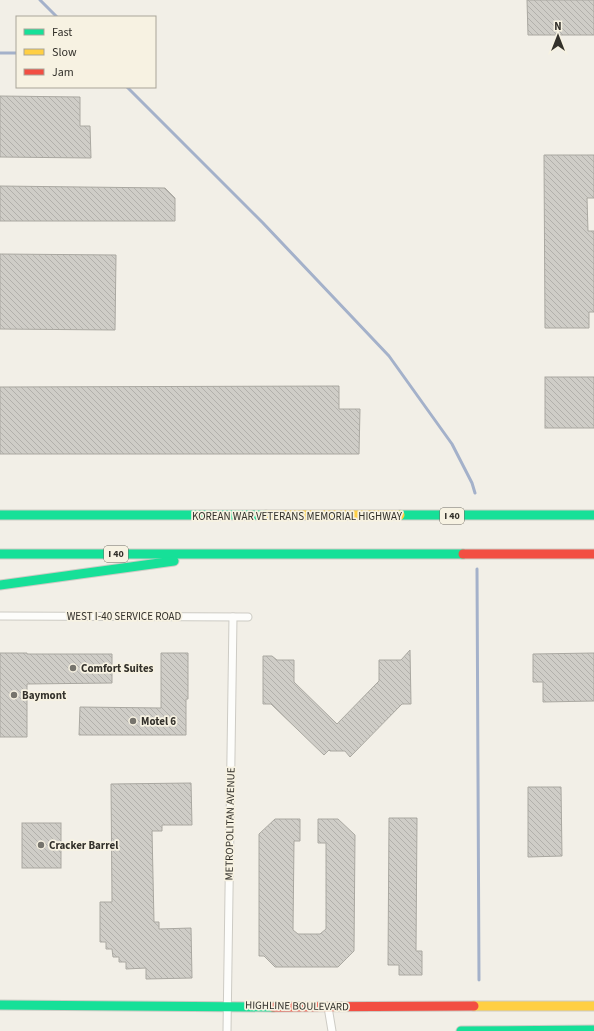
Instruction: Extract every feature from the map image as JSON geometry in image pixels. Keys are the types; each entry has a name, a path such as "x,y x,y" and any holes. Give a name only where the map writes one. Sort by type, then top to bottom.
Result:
{"main road":[{"name":"KOREAN WAR VETERANS MEMORIAL HIGHWAY","path":"0,515 594,515"},
{"name":"I 40","path":"0,554 594,554"},
{"path":"0,585 232,554"},
{"name":"HIGHLINE BOULEVARD","path":"0,1004 328,1007 594,1006"},
{"path":"461,1031 594,1030"}],"street":[{"name":"WEST I-40 SERVICE ROAD","path":"0,616 248,617"},
{"name":"METROPOLITAN AVENUE","path":"227,1031 233,616"},
{"path":"328,1007 332,1031"}],"building":[{"path":"527,0 594,0 594,35 528,35"},
{"path":"0,96 80,97 80,126 90,126 91,158 0,157"},
{"path":"544,155 594,155 594,198 587,198 588,231 594,231 594,312 589,312 589,328 545,328"},
{"path":"0,186 165,188 175,198 175,221 0,221"},
{"path":"0,254 116,255 115,330 0,329"},
{"path":"545,377 594,377 594,428 545,428"},
{"path":"339,386 339,409 360,409 359,454 0,454 0,387"},
{"path":"410,650 411,704 402,704 350,757 345,751 329,750 324,755 271,704 263,704 263,656 272,656 277,660 294,660 294,682 337,724 379,681 379,660 401,660"},
{"path":"0,653 112,654 112,683 27,684 27,737 0,737"},
{"name":"Motel 6","path":"161,653 188,653 186,735 79,735 80,707 161,708"},
{"path":"594,653 594,701 543,702 543,682 533,682 533,654"},
{"path":"191,783 192,825 162,825 162,831 152,831 154,922 159,922 159,929 191,928 192,978 146,979 146,968 126,969 126,962 119,962 119,957 113,957 112,949 106,949 106,942 100,942 100,902 112,902 111,784"},
{"path":"528,787 561,787 562,856 528,857"},
{"path":"389,818 417,818 416,951 422,951 422,975 399,975 399,965 388,965"},
{"path":"275,819 300,819 300,841 294,841 293,930 298,934 320,934 326,929 326,843 318,843 318,819 338,819 355,835 354,951 338,967 275,967 264,956 259,956 259,834"},
{"name":"Cracker Barrel","path":"22,823 61,823 61,868 22,868"}],"waterway":[{"path":"40,0 56,16"},
{"path":"0,53 16,53"},
{"path":"128,88 263,223 389,356 452,444 472,483 475,493"},
{"path":"477,569 479,980"}],"traffic: fast":[{"path":"0,515 266,515"},
{"path":"400,515 594,515"},
{"path":"0,554 463,554"},
{"path":"0,585 174,561"},
{"path":"0,1005 273,1007"},
{"path":"461,1031 594,1030"}],"traffic: slow":[{"path":"266,515 400,515"},
{"path":"474,1006 594,1006"}],"traffic: jam":[{"path":"463,554 594,554"},
{"path":"273,1007 474,1006"}],"place":[{"name":"Comfort Suites","path":"73,668"},
{"name":"Baymont","path":"14,695"},
{"name":"Motel 6","path":"133,721"},
{"name":"Cracker Barrel","path":"41,845"}]}
